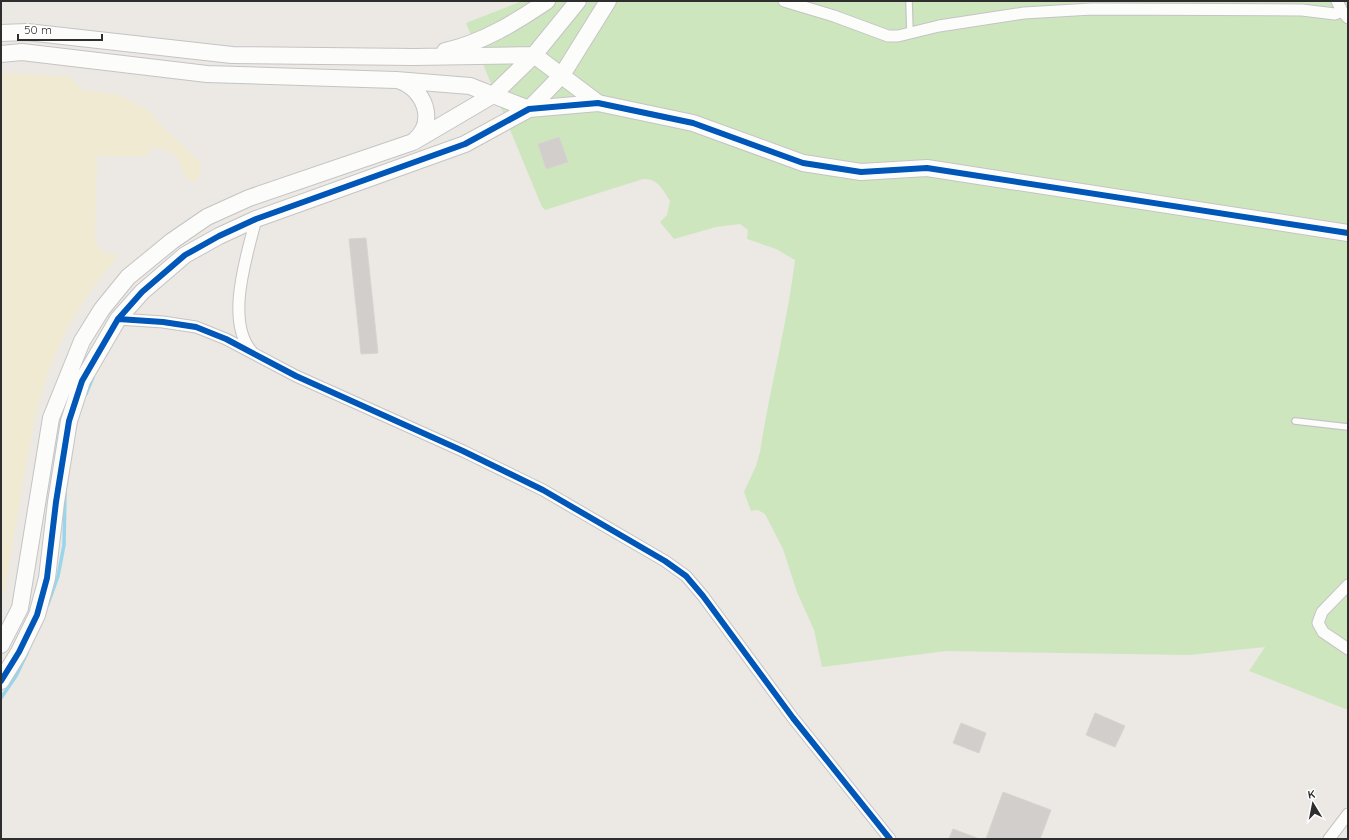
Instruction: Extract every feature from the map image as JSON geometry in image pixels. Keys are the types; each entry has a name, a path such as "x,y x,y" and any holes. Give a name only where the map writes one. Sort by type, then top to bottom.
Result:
{"street":[{"path":"414,57 460,48 506,28 547,1"},
{"path":"1,645 20,608 51,418 82,341 102,309 128,277 172,241 207,217 249,198 413,142 493,95 534,55 578,1"},
{"path":"1,681 19,652 36,615 47,578 56,502 69,421 82,381 118,319 142,292 185,255 219,236 256,219 465,144 529,109 562,75 608,1"},
{"path":"784,1 834,16 888,36 910,34 939,26 1024,13 1092,9 1302,10 1335,14 1342,10"},
{"path":"1,32 27,32 232,55 414,57 534,55 598,103"},
{"path":"1,54 22,52 207,74 396,80 470,86 529,109 598,103 693,123 802,163 861,172 927,168 1348,233"},
{"path":"396,80 412,87 423,101 426,112 426,124 421,135 413,142"},
{"path":"256,219 242,278 239,325 246,346 256,356"},
{"path":"118,319 163,322 196,327 226,339 296,376 463,451 543,490 665,561 686,576 793,718 890,839"},
{"path":"1348,585 1322,612 1318,623 1323,632 1348,649"},
{"path":"1329,839 1348,814"}],"lane":[{"path":"909,1 910,34"},
{"path":"1295,421 1348,427"}],"green space":[{"path":"522,1 1348,1 1348,710 1249,671 1265,647 1189,655 946,651 822,667 814,630 797,592 783,549 765,514 758,510 751,511 744,492 756,466 760,452 788,308 795,260 776,249 747,239 748,230 740,224 716,227 674,239 660,222 667,215 670,201 660,186 653,180 648,179 643,179 545,210 542,207 466,23"}],"sand":[{"path":"1,73 68,76 83,90 120,95 147,109 165,129 199,161 201,172 196,183 185,177 179,161 171,152 152,146 147,156 97,156 95,241 104,253 119,255 79,308 63,337 45,380 38,406 25,471 7,578 1,601"}],"building":[{"path":"559,137 568,162 546,169 538,144"},
{"path":"366,238 378,353 361,354 349,239"},
{"path":"1095,713 1125,726 1115,747 1086,735"},
{"path":"961,723 986,733 979,753 953,743"},
{"path":"1003,792 1051,810 1040,839 986,839"},
{"path":"953,829 977,838 977,839 949,839"}],"waterway":[{"path":"86,394 93,377"},
{"path":"48,604 58,576 64,545 65,493"},
{"path":"1,698 16,676 27,653"}],"cycle path":[{"path":"1,681 19,652 37,615 47,578 56,502 69,421 82,381 118,319 142,292 185,255 219,236 256,219 465,144 529,109 598,103 693,123 803,163 861,172 927,168 1348,233"},
{"path":"118,319 163,322 196,327 226,339 296,376 463,451 543,490 665,561 686,576 703,596 793,718 890,839"}]}
